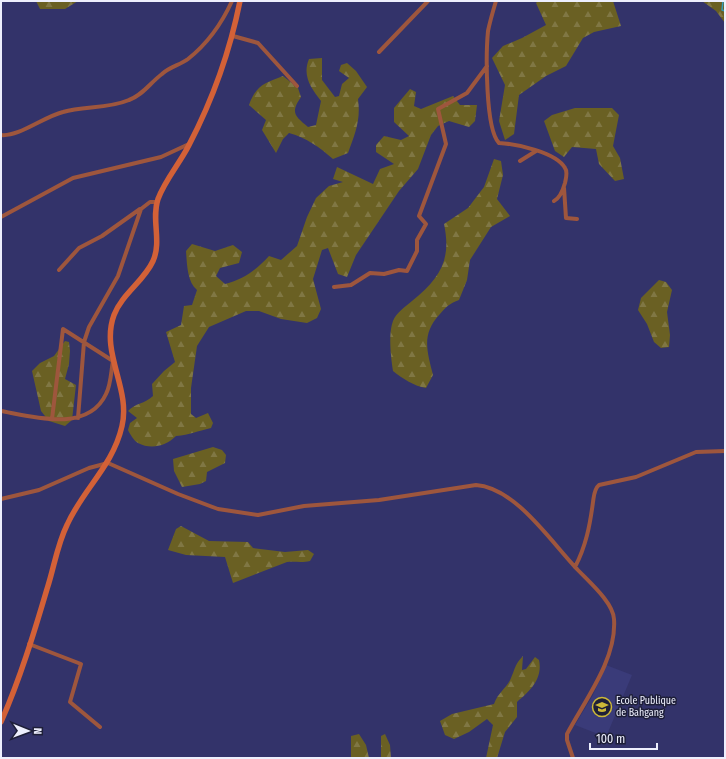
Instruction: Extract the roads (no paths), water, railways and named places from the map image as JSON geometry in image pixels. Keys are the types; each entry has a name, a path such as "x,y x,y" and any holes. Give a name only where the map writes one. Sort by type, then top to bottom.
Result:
{"main road":[{"path":"1,722 29,644 67,525 90,485 108,463 122,426 124,408 121,388 109,341 114,314 149,268 156,252 155,217 157,202 190,144 215,88 233,36 240,1"}],"street":[{"path":"1,135 16,134 37,122 64,112 118,103 142,94 162,73 187,59 199,49 212,34 232,1"},
{"path":"379,52 428,1"},
{"path":"496,1 488,32 487,66 488,102 493,134 499,143 551,155 566,168 567,172 564,186 559,198 554,201"},
{"path":"233,36 258,43 297,86"},
{"path":"334,287 351,285 370,273 384,274 399,270 407,271 417,251 417,240 426,224 419,216 446,144 438,109 467,92 487,66"},
{"path":"1,217 73,178 162,157 190,144"},
{"path":"520,161 536,151"},
{"path":"564,186 566,218 577,219"},
{"path":"59,270 79,248 102,236 150,202 157,202"},
{"path":"78,418 84,342 89,327 118,276 141,209"},
{"path":"1,411 52,420 60,420 78,418 97,407 106,394 113,361 63,329 52,420"},
{"path":"575,567 582,554 589,528 595,492 599,485 636,477 696,452 725,451"},
{"path":"1,499 39,490 89,468 108,463 178,494 218,509 258,515 304,506 379,500 476,485 487,486 515,504 543,528 575,567 612,608 614,628 605,662 594,689 567,734 567,740 573,758"},
{"path":"29,644 81,664 70,702 100,727"}],"waterway":[{"path":"723,1 722,10 725,11"}],"place":[{"name":"Ecole Publique de Bahgang","path":"602,707"}]}
